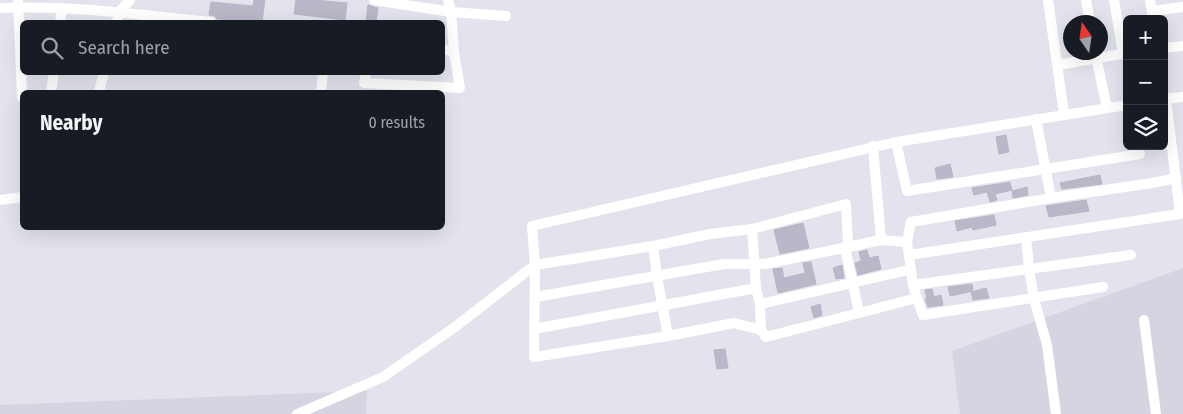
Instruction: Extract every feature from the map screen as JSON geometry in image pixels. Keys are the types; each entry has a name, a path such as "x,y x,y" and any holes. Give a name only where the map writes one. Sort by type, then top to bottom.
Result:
{"street":[{"path":"106,0 115,15"},
{"path":"115,15 130,0"},
{"path":"374,0 451,12 506,16"},
{"path":"365,75 364,83 460,88 448,0"},
{"path":"1048,0 1064,114"},
{"path":"1086,0 1089,15"},
{"path":"1114,0 1123,43"},
{"path":"1150,0 1152,15 1183,7"},
{"path":"0,8 18,4 115,15 184,20"},
{"path":"18,4 20,50"},
{"path":"60,20 62,8"},
{"path":"1168,48 1183,46"},
{"path":"445,50 454,52"},
{"path":"1108,54 1123,53"},
{"path":"1058,65 1077,60"},
{"path":"1097,60 1107,108"},
{"path":"21,75 22,90"},
{"path":"51,90 54,75"},
{"path":"100,90 103,75"},
{"path":"321,90 323,75"},
{"path":"1168,99 1183,97"},
{"path":"909,255 1180,214 1166,105"},
{"path":"761,330 734,323 668,336 534,357 535,265 532,226 873,146 1123,106"},
{"path":"1036,119 1052,198"},
{"path":"896,142 907,191 1140,154"},
{"path":"873,146 881,240"},
{"path":"1103,287 923,315 913,285 907,242 911,222 1176,178"},
{"path":"0,200 20,197"},
{"path":"297,414 383,377 462,322 535,265 653,246 710,234 752,229 846,204 848,247 846,253 859,312"},
{"path":"752,229 761,330 766,337 917,298"},
{"path":"1026,237 1034,299 1047,345 1056,414"},
{"path":"534,297 724,264 765,264 881,240 907,242"},
{"path":"653,246 668,336"},
{"path":"913,285 1131,255"},
{"path":"760,304 911,268"},
{"path":"534,330 756,288"},
{"path":"1144,320 1156,414"}],"shaded area":[{"path":"1183,268 1183,414 960,414 952,351"},
{"path":"367,391 366,414 0,414 0,405"}],"building":[{"path":"254,0 265,0 262,20 217,19 215,16 209,15 211,2 253,6"},
{"path":"296,0 347,3 345,20 294,14"},
{"path":"368,5 378,8 376,20 366,20"},
{"path":"1006,135 1009,152 999,154 996,137"},
{"path":"950,164 953,177 937,179 935,168"},
{"path":"1100,175 1102,184 1062,189 1060,183"},
{"path":"1010,182 1012,190 995,194 997,200 990,202 987,192 974,195 972,188"},
{"path":"1027,187 1028,195 1013,198 1012,191"},
{"path":"1086,200 1089,211 1049,217 1046,206"},
{"path":"994,215 996,225 973,230 972,227 957,231 955,221"},
{"path":"803,223 809,248 780,254 774,230"},
{"path":"867,250 869,258 878,256 881,269 858,275 855,263 861,261 859,252"},
{"path":"811,262 816,284 778,293 773,269 782,268 784,278 805,273 803,263"},
{"path":"842,265 844,278 836,279 833,268"},
{"path":"972,284 973,291 950,296 948,287"},
{"path":"986,288 989,298 973,300 971,292"},
{"path":"932,289 934,297 941,295 943,305 928,307 925,299 927,299 925,290"},
{"path":"820,304 822,315 814,318 811,307"},
{"path":"725,349 728,368 717,369 714,350"}]}
